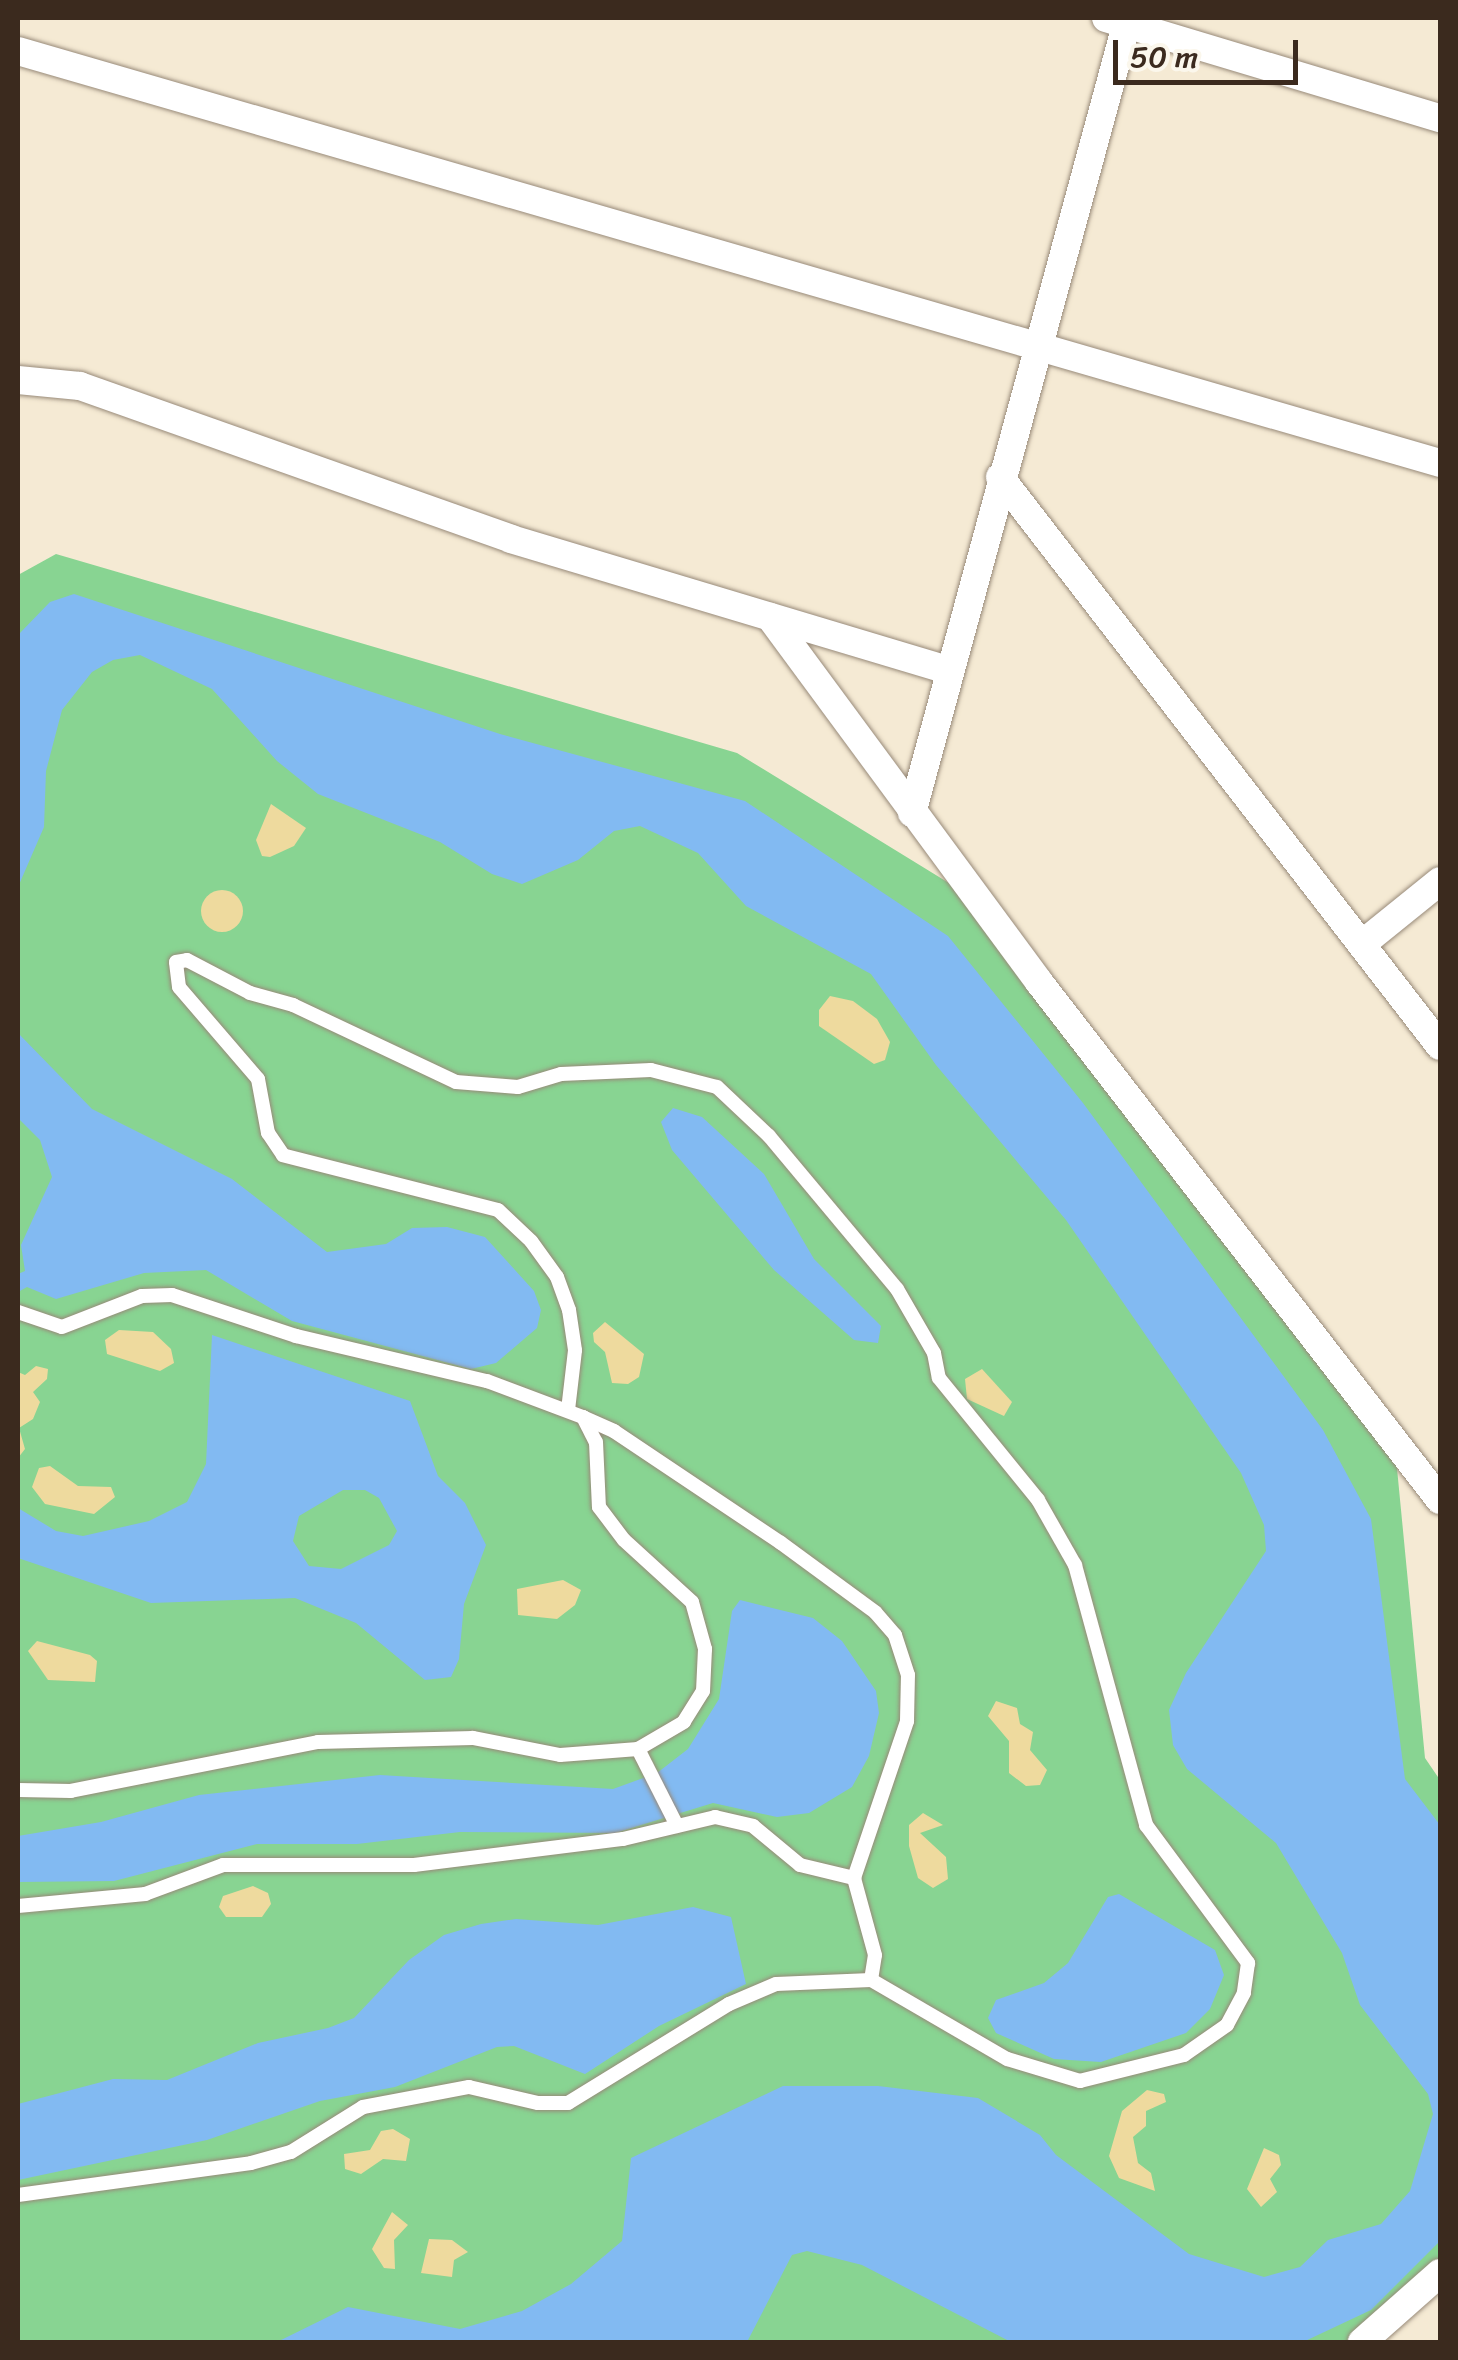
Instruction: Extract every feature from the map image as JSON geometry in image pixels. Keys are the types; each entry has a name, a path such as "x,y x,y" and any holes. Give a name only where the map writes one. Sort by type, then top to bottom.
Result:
{"street":[{"path":"912,813 1120,20 1440,118"},
{"path":"18,50 1440,463"},
{"path":"18,380 80,386 510,539 950,671"},
{"path":"1000,477 1440,1046"},
{"path":"770,617 912,813 1440,1500"},
{"path":"1362,944 1440,881"},
{"path":"1362,2342 1440,2273"}],"lane":[{"path":"18,2195 250,2163 291,2152 363,2107 469,2087 538,2104 568,2103 728,2004 776,1984 871,1980 1007,2059 1080,2081 1184,2055 1227,2025 1244,1994 1248,1963 1146,1824 1097,1626 1074,1565 1038,1500 939,1378 934,1353 897,1290 769,1136 717,1086 651,1070 561,1074 518,1087 456,1082 294,1005 250,993 187,960 176,962 179,987 258,1078 268,1133 283,1155 498,1210 531,1241 558,1277 569,1310 574,1350 568,1410"},
{"path":"18,1312 62,1328 142,1296 172,1295 296,1336 487,1381 568,1410 668,1466 840,1584 895,1635 908,1674 908,1721 854,1878 872,1939 871,1980"},
{"path":"18,1790 71,1791 318,1742 473,1738 560,1756 640,1753 684,1722 703,1691 705,1649 692,1602 624,1540 599,1507 596,1442 584,1418"},
{"path":"640,1753 676,1823"},
{"path":"18,1906 144,1894 223,1865 414,1865 623,1840 676,1823 716,1817 754,1826 800,1865 854,1878"}],"green space":[{"path":"56,554 737,753 957,888 1396,1458 1425,1758 1440,1780 1440,2260 1360,2333 1347,2342 18,2342 18,575"}],"sand":[{"path":"271,804 306,828 294,846 270,857 262,856 256,840"},
{"path":"222,890 237,896 243,911 237,926 222,932 207,926 201,911 207,896"},
{"path":"830,996 853,1001 877,1019 890,1042 885,1060 874,1064 819,1026 819,1010"},
{"path":"605,1322 644,1354 639,1377 628,1384 612,1383 605,1352 594,1342 593,1333"},
{"path":"119,1330 153,1332 171,1349 174,1363 160,1371 107,1354 105,1340"},
{"path":"36,1366 48,1369 47,1379 33,1392 40,1402 33,1419 19,1428 25,1449 18,1458 18,1372 25,1375"},
{"path":"982,1369 1012,1402 1004,1416 967,1399 965,1379"},
{"path":"50,1466 78,1486 111,1487 115,1497 94,1514 45,1504 32,1487 39,1468"},
{"path":"563,1580 581,1590 575,1605 557,1619 518,1615 517,1589"},
{"path":"37,1641 90,1655 97,1661 95,1682 48,1680 28,1651"},
{"path":"996,1701 1017,1708 1020,1724 1033,1732 1030,1750 1047,1770 1040,1785 1026,1786 1009,1773 1009,1741 988,1716"},
{"path":"923,1813 943,1825 920,1833 946,1857 948,1879 933,1888 918,1878 909,1846 909,1825"},
{"path":"253,1886 268,1893 271,1904 262,1917 226,1917 219,1907 223,1896"},
{"path":"1147,2090 1164,2094 1166,2102 1146,2111 1146,2126 1133,2137 1138,2163 1151,2173 1155,2191 1119,2178 1109,2156 1122,2111"},
{"path":"393,2129 410,2139 406,2161 383,2159 361,2174 345,2169 344,2154 370,2150 381,2131"},
{"path":"1264,2148 1279,2155 1281,2165 1270,2179 1277,2192 1261,2207 1247,2189"},
{"path":"392,2212 408,2225 394,2240 395,2269 384,2268 372,2249"},
{"path":"429,2239 452,2240 468,2252 454,2260 452,2277 421,2273"}],"water":[{"path":"74,594 500,734 745,801 948,936 1083,1103 1323,1430 1371,1519 1405,1779 1440,1825 1440,2241 1371,2310 1303,2342 1011,2342 862,2265 807,2251 792,2255 747,2342 277,2342 348,2307 460,2329 522,2311 571,2284 622,2241 631,2158 783,2086 878,2086 978,2098 1040,2135 1056,2155 1189,2254 1264,2277 1300,2267 1328,2240 1381,2224 1410,2191 1433,2114 1428,2094 1360,2005 1342,1953 1276,1843 1187,1769 1173,1745 1169,1710 1186,1673 1266,1551 1264,1525 1241,1473 1066,1220 936,1065 871,974 746,906 698,853 640,826 614,831 578,860 522,884 492,874 440,842 318,794 277,761 212,689 140,655 113,660 92,672 62,710 46,771 44,827 18,887 18,635 50,602"},
{"path":"18,1033 92,1109 232,1179 327,1252 386,1244 412,1228 447,1227 485,1237 534,1291 541,1310 537,1328 496,1363 471,1369 292,1321 206,1270 144,1273 56,1299 27,1287 18,1292 18,1274 25,1271 21,1245 52,1177 40,1140 18,1118"},
{"path":"673,1108 702,1117 764,1174 814,1259 881,1326 878,1343 854,1340 774,1270 672,1150 661,1122"},
{"path":"212,1335 410,1401 438,1476 465,1503 486,1545 464,1604 459,1659 451,1677 425,1680 356,1623 295,1598 151,1603 18,1558 18,1508 56,1531 83,1536 149,1521 187,1502 206,1464","holes":["343,1490 365,1490 379,1498 397,1531 389,1545 341,1569 309,1566 293,1541 299,1516"]},
{"path":"740,1600 813,1618 842,1641 876,1691 879,1713 869,1756 852,1787 809,1813 777,1817 713,1803 615,1833 460,1832 357,1844 257,1844 114,1881 18,1882 18,1836 101,1822 199,1795 380,1775 613,1789 657,1773 688,1749 719,1699 732,1611"},
{"path":"1119,1894 1215,1950 1224,1975 1210,2009 1186,2033 1101,2062 1054,2059 996,2033 988,2018 996,2000 1044,1983 1068,1963 1108,1897"},
{"path":"693,1907 731,1917 746,1984 659,2026 585,2074 514,2046 497,2047 395,2087 320,2101 207,2140 18,2180 18,2104 113,2079 167,2080 258,2043 328,2028 354,2018 409,1960 444,1935 481,1924 516,1919 598,1925"}]}
